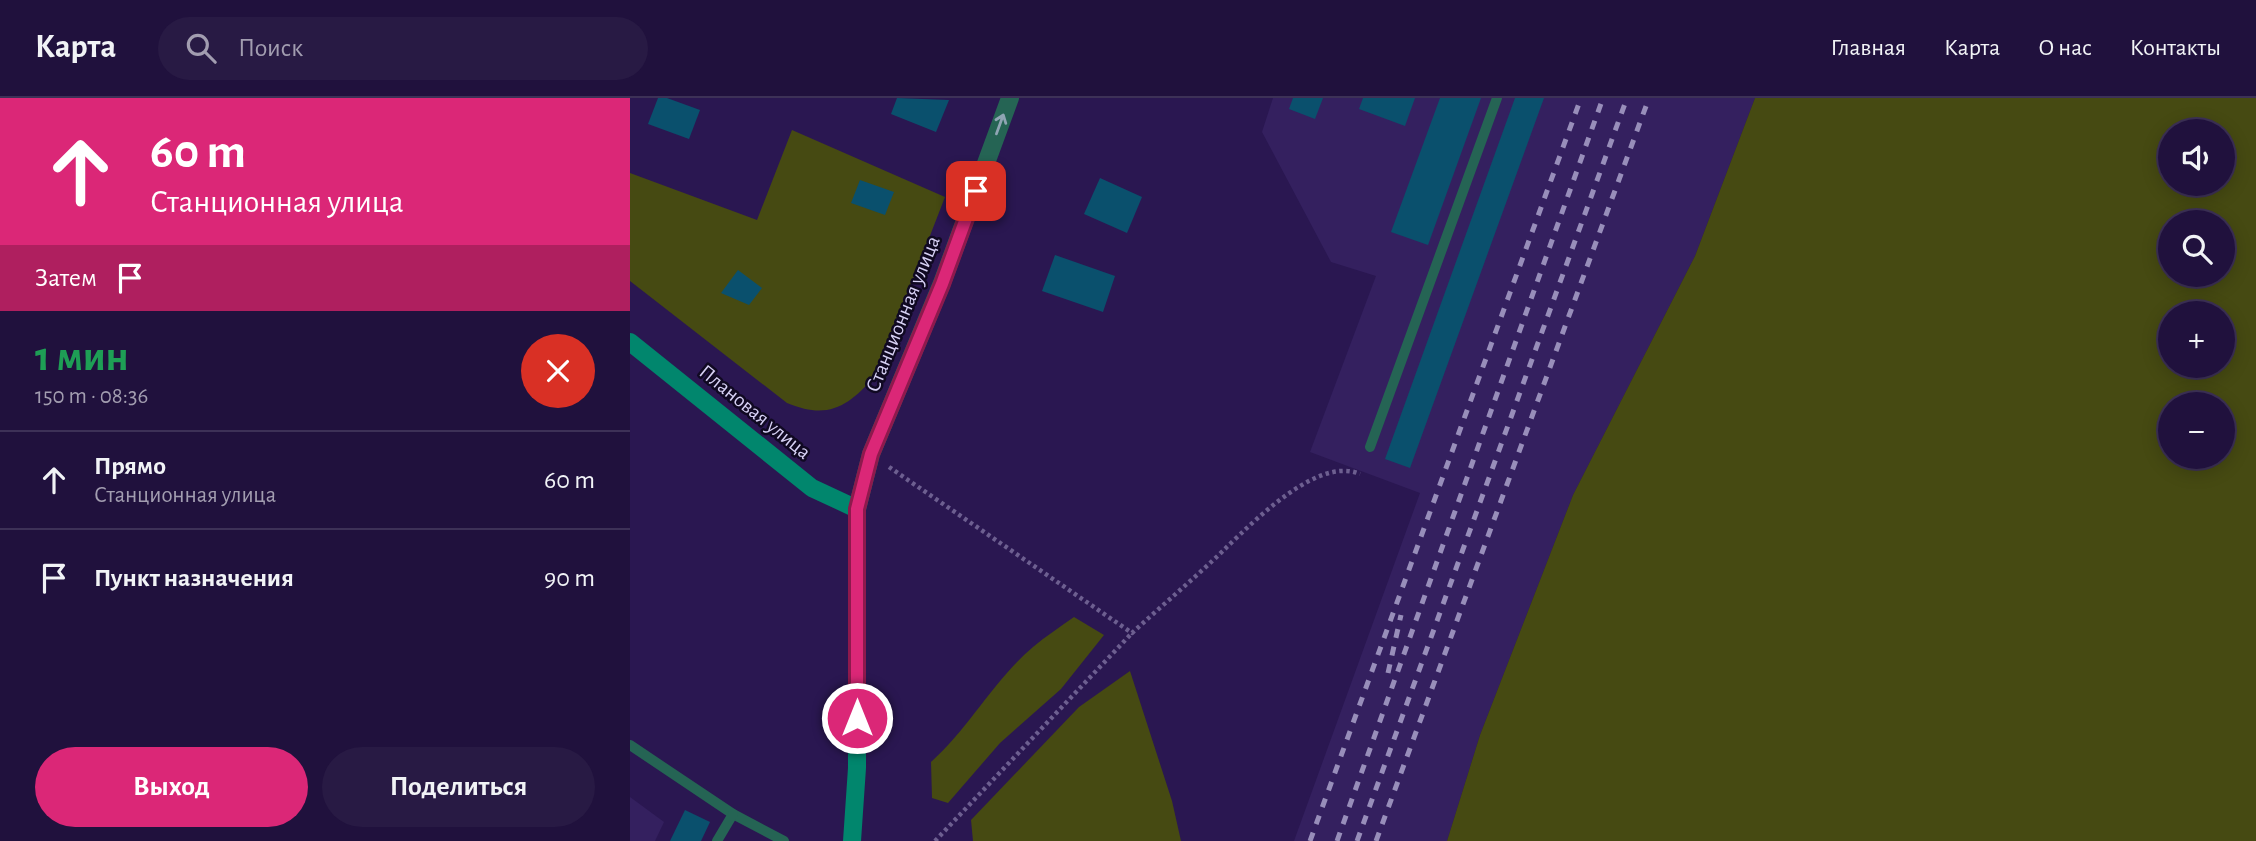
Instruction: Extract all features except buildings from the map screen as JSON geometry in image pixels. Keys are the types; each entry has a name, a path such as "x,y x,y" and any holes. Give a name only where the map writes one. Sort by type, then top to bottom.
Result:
{"street":[{"name":"Станционная улица","path":"857,509 871,454 942,284 1010,98"},
{"name":"Плановая улица","path":"630,342 812,488 857,509"},
{"path":"852,841 857,768 857,509"}],"lane":[{"path":"1370,447 1497,98"},
{"path":"630,745 733,814 784,841"},
{"path":"717,841 733,814"}],"path":[{"path":"871,454 1132,633"},
{"path":"935,841 1132,633 1264,511 1310,481 1330,472 1349,469 1360,474"}],"shaded area":[{"path":"1273,98 1755,98 1695,256 1573,495 1480,735 1447,841 1294,841 1420,493 1310,452 1376,276 1331,262 1262,132"},
{"path":"630,797 664,822 655,841 630,841"}],"green space":[{"path":"1755,98 2256,98 2256,841 1447,841 1480,735 1573,495 1695,256"},
{"path":"792,130 945,197 876,375 846,402 826,410 801,408 787,403 630,281 630,173 757,220"},
{"path":"1074,617 1104,635 1061,689 1000,743 948,803 932,798 931,762 945,749 1019,660"},
{"path":"1130,671 1172,801 1181,841 973,841 971,820 1079,707"}],"railway":[{"path":"1310,841 1581,98"},
{"path":"1337,841 1603,98"},
{"path":"1357,841 1627,98"},
{"path":"1376,841 1649,98"},
{"path":"1388,673 1401,615"}],"route":[{"path":"857,718 857,509 871,454 942,284 976,191"}]}
